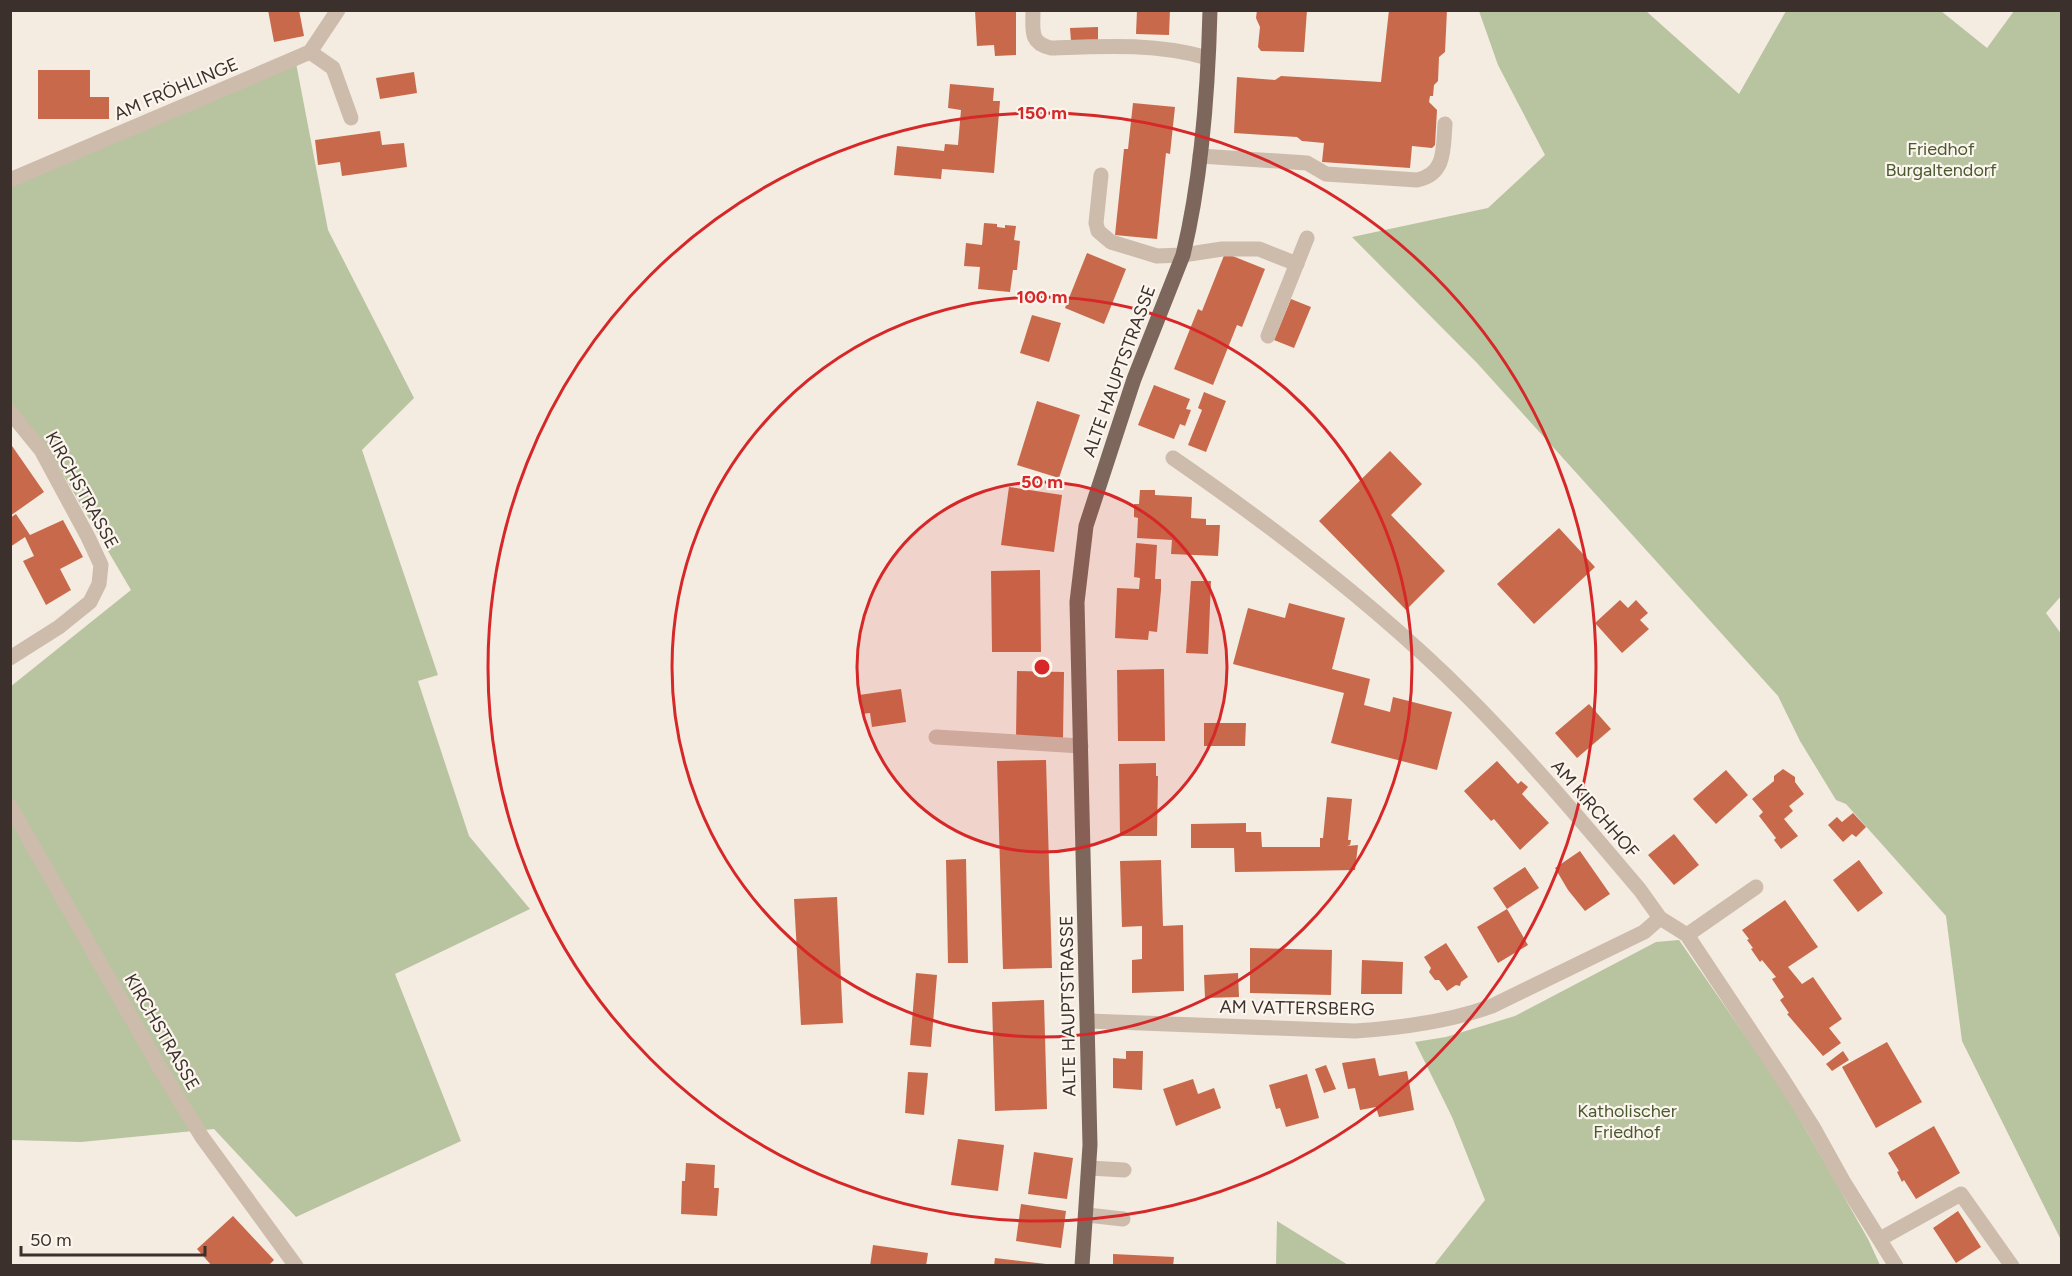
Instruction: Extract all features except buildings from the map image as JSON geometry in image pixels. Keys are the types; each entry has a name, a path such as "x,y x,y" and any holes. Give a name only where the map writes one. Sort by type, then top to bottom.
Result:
{"main road":[{"name":"ALTE HAUPTSTRASSE","path":"1082,1266 1089,1168 1089,1021 1077,602 1086,526 1134,379 1183,255 1200,156 1210,10"}],"street":[{"path":"338,10 310,52 333,68 351,118"},
{"path":"1033,10 1033,36 1038,43 1051,48 1119,45 1186,52 1208,58"},
{"name":"AM FRÖHLINGE","path":"10,180 310,52"},
{"path":"1200,156 1307,163 1326,174 1417,180 1428,177 1436,171 1442,156 1445,124"},
{"path":"1101,175 1096,223 1102,237 1111,242 1157,256 1222,249 1259,249 1297,264"},
{"path":"1268,336 1307,238"},
{"name":"KIRCHSTRASSE","path":"10,412 40,450 101,565 99,584 90,602 59,627 10,658"},
{"name":"AM KIRCHHOF","path":"1173,458 1231,498 1291,544 1416,647 1501,732 1632,881 1660,918 1687,935 1786,1083 1896,1266"},
{"path":"936,737 1081,746"},
{"name":"KIRCHSTRASSE","path":"10,806 161,1070 202,1137 296,1266"},
{"path":"1687,935 1756,887"},
{"name":"AM VATTERSBERG","path":"1089,1021 1355,1031 1396,1028 1457,1017 1492,1006 1644,932 1660,918"},
{"path":"1089,1168 1124,1170"},
{"path":"1880,1239 1961,1194 2012,1266"},
{"path":"1087,1215 1123,1219"}],"green space":[{"name":"Friedhof Burgaltendorf","path":"1479,11 1646,11 1739,94 1786,11 1941,11 1987,48 2014,11 2061,11 2062,595 2046,613 2062,635 2061,1240 1962,1041 1946,916 1846,804 1836,800 1800,741 1778,696 1477,363 1352,237 1488,208 1545,155 1498,65"},
{"path":"296,63 328,230 414,398 362,450 438,675 418,681 469,836 530,909 395,974 461,1141 296,1217 214,1129 81,1142 11,1140 10,687 131,590 48,449 11,403 11,185"},
{"name":"Katholischer Friedhof","path":"1679,940 1785,1093 1868,1239 1880,1265 1434,1265 1485,1200 1452,1117 1415,1042 1446,1037 1515,1016 1656,942"},
{"path":"1277,1221 1348,1265 1276,1265"}]}
